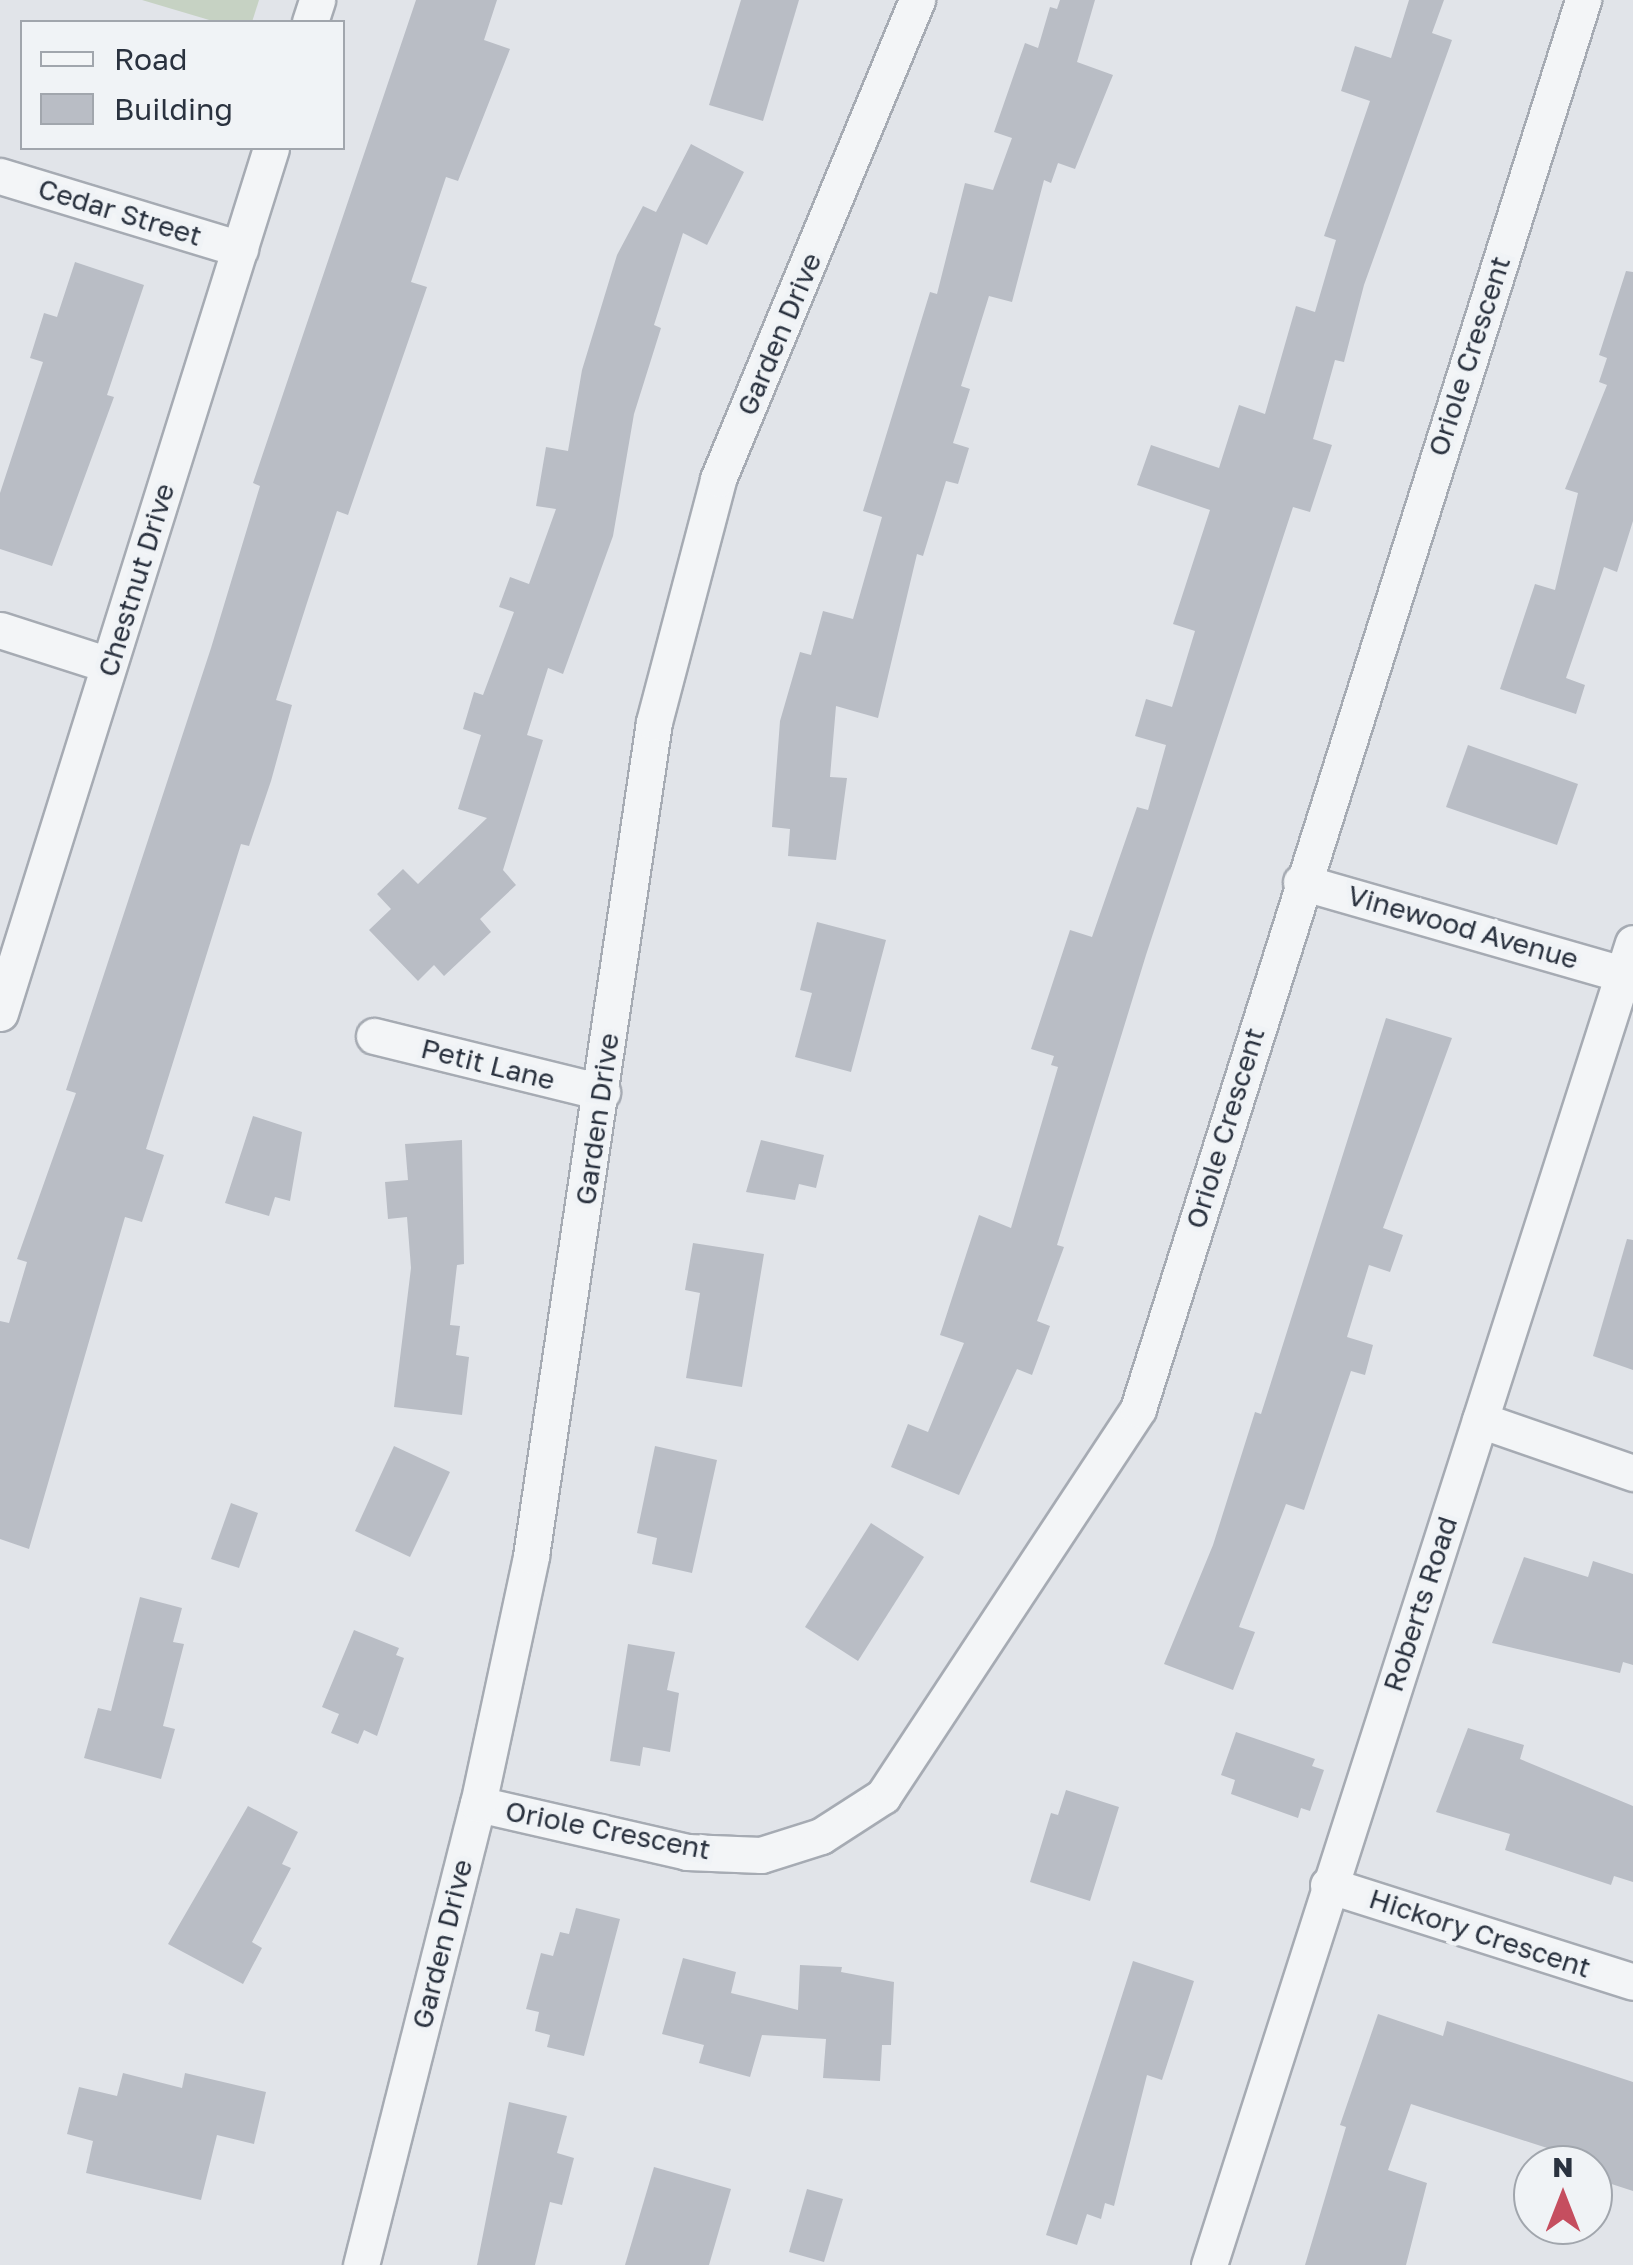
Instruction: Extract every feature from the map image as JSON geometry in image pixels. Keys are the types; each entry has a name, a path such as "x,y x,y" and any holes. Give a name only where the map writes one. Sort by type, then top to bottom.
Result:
{"street":[{"name":"Garden Drive","path":"361,2265 478,1804 532,1556 654,722 718,480 917,0"},
{"name":"Oriole Crescent","path":"478,1804 687,1852 761,1856 821,1836 883,1796 1138,1409 1583,0"},
{"name":"Chestnut Drive","path":"0,1012 270,150"},
{"name":"Cedar Street","path":"0,176 240,249"},
{"path":"0,630 109,665"},
{"name":"Vinewood Avenue","path":"1302,882 1630,964"},
{"name":"Roberts Road","path":"1208,2265 1328,1885 1630,964"},
{"name":"Petit Lane","path":"374,1036 602,1092"},
{"path":"1480,1420 1633,1474"},
{"name":"Hickory Crescent","path":"1328,1885 1633,1982"}],"green space":[{"path":"142,0 259,0 253,20 209,20"}],"building":[{"path":"416,0 497,0 484,40 510,49 458,181 446,177 411,282 427,287 348,515 337,511 306,606 276,700 292,705 271,781 249,846 241,844 146,1149 164,1155 142,1222 125,1217 29,1549 0,1539 0,1321 9,1323 27,1262 17,1259 76,1093 66,1090 211,648 260,486 253,483"},
{"path":"741,0 799,0 763,121 709,105"},
{"path":"1060,0 1095,0 1077,62 1113,75 1075,169 1058,163 1051,183 1044,180 1012,302 989,296 961,386 970,389 953,443 969,448 958,484 946,481 923,556 917,554 878,718 836,706 830,777 847,778 836,860 788,856 790,829 772,827 780,721 800,652 811,655 823,611 853,619 882,517 863,511 930,292 937,294 965,183 993,190 1012,138 994,132 1025,43 1038,48 1050,7 1057,9"},
{"path":"1409,0 1444,0 1432,33 1452,40 1364,285 1344,362 1335,360 1313,439 1332,445 1310,512 1293,507 1146,955 1057,1245 1064,1247 1037,1321 1050,1326 1032,1375 1017,1369 959,1495 891,1467 908,1424 928,1432 964,1343 940,1335 979,1215 1011,1228 1058,1067 1051,1065 1054,1056 1031,1049 1070,930 1092,937 1137,807 1148,810 1166,745 1135,736 1146,699 1172,707 1195,631 1173,624 1210,510 1137,485 1151,445 1219,468 1239,405 1265,414 1296,306 1315,312 1336,240 1324,236 1370,101 1341,91 1355,46 1391,58"},
{"path":"691,144 744,172 707,245 683,233 654,325 661,328 634,414 613,536 563,674 548,668 527,735 543,740 503,870 516,885 480,919 491,932 444,976 434,965 418,981 369,930 391,909 377,894 403,869 418,884 487,818 458,809 481,735 463,729 474,692 483,695 514,612 499,607 510,577 529,584 556,509 536,506 546,447 568,451 582,370 617,255 643,206 656,212"},
{"path":"75,262 144,285 107,395 114,397 52,566 0,549 0,493 43,362 30,358 44,313 57,317"},
{"path":"1626,271 1633,272 1633,521 1617,572 1604,567 1566,678 1585,685 1576,714 1500,689 1535,584 1555,590 1578,493 1565,489 1607,385 1599,382 1607,358 1599,355"},
{"path":"1468,745 1578,784 1557,845 1446,807"},
{"path":"817,922 886,940 851,1072 795,1057 812,993 800,990"},
{"path":"1386,1018 1452,1038 1383,1228 1403,1235 1390,1272 1369,1265 1347,1337 1373,1345 1365,1375 1351,1371 1304,1510 1286,1504 1239,1627 1255,1632 1233,1690 1164,1664 1213,1545 1255,1412 1261,1414"},
{"path":"253,1116 302,1132 290,1201 275,1197 269,1216 225,1203"},
{"path":"462,1140 464,1264 457,1265 450,1325 460,1326 456,1355 469,1357 462,1415 394,1407 411,1268 407,1217 388,1219 385,1182 408,1180 405,1144"},
{"path":"761,1140 824,1155 816,1188 799,1184 795,1200 746,1192"},
{"path":"1627,1239 1633,1240 1633,1370 1593,1356"},
{"path":"693,1243 764,1254 742,1387 686,1378 700,1293 685,1290"},
{"path":"394,1446 450,1472 410,1557 355,1531"},
{"path":"655,1446 717,1460 692,1573 652,1564 657,1538 637,1533"},
{"path":"231,1503 258,1513 239,1568 211,1559"},
{"path":"871,1523 924,1557 858,1661 805,1627"},
{"path":"1524,1557 1588,1577 1593,1561 1633,1574 1633,1665 1623,1662 1620,1673 1492,1643"},
{"path":"140,1597 182,1608 173,1642 184,1644 163,1726 175,1729 161,1779 84,1758 98,1708 111,1711"},
{"path":"354,1630 399,1648 396,1655 404,1658 377,1736 364,1730 358,1744 331,1733 339,1714 322,1707"},
{"path":"628,1644 675,1652 667,1690 679,1693 670,1752 643,1747 640,1766 610,1761"},
{"path":"1468,1728 1524,1745 1520,1759 1633,1806 1633,1882 1614,1876 1611,1885 1505,1850 1510,1834 1436,1812"},
{"path":"1236,1732 1315,1759 1312,1766 1324,1770 1310,1811 1301,1808 1298,1818 1231,1794 1235,1780 1221,1775"},
{"path":"1066,1790 1119,1807 1090,1901 1030,1882 1051,1813 1058,1815"},
{"path":"248,1806 298,1832 282,1864 291,1868 252,1942 262,1948 243,1984 168,1944"},
{"path":"576,1908 620,1919 584,2056 547,2047 550,2035 535,2031 539,2012 526,2009 541,1953 553,1956 560,1932 569,1934"},
{"path":"683,1958 736,1972 731,1993 798,2010 800,1965 842,1967 841,1972 894,1982 891,2045 882,2045 880,2081 823,2078 826,2039 762,2035 750,2077 699,2063 704,2045 662,2034"},
{"path":"1133,1961 1194,1981 1162,2080 1147,2075 1114,2206 1105,2203 1101,2219 1087,2214 1077,2245 1046,2235"},
{"path":"1378,2014 1443,2036 1447,2021 1633,2082 1633,2191 1613,2184 1613,2145 1538,2145 1411,2104 1388,2170 1427,2183 1406,2265 1305,2265 1346,2127 1340,2125"},
{"path":"123,2073 182,2088 185,2073 266,2092 254,2144 217,2135 201,2200 86,2173 93,2141 67,2134 79,2087 117,2096"},
{"path":"509,2102 567,2116 557,2153 574,2158 562,2205 550,2202 535,2265 477,2265"},
{"path":"654,2167 731,2189 709,2265 625,2265"},
{"path":"807,2189 843,2199 824,2262 789,2252"}]}
